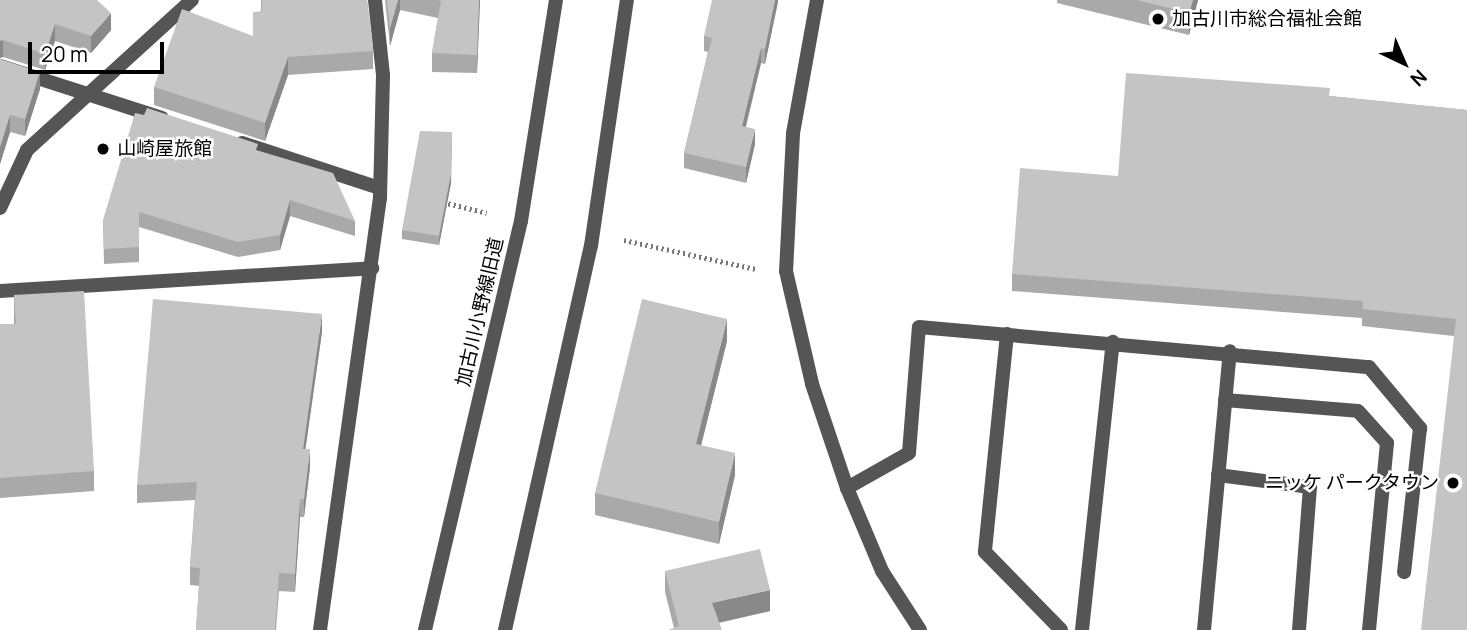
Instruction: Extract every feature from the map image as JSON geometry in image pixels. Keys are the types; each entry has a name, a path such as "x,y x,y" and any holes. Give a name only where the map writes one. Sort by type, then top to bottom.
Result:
{"street":[{"path":"0,208 27,150 192,0"},
{"path":"320,630 372,268 380,188 383,75 376,0"},
{"name":"加古川小野線旧道","path":"425,630 521,221 556,0"},
{"path":"505,630 591,246 627,0"},
{"path":"817,0 793,134 786,271 813,384 847,488 882,571 920,630"},
{"path":"0,66 182,124"},
{"path":"221,137 380,188"},
{"path":"0,291 372,268"},
{"path":"847,488 909,453 919,327 1230,351 1368,367 1420,428 1404,572"},
{"path":"1007,334 985,552 1061,630"},
{"path":"1082,630 1113,342"},
{"path":"1204,630 1230,351"},
{"path":"1225,400 1358,411 1387,443 1369,630"},
{"path":"1218,475 1310,487 1299,630"}],"path":[{"path":"435,200 487,213"},
{"path":"624,240 763,271"}],"building":[{"path":"0,0 97,0 111,13 91,36 55,24 45,54 0,41"},
{"path":"262,0 367,0 373,51 288,57 265,123 154,87 182,9 253,36 253,12 262,11"},
{"path":"387,0 398,0 390,28"},
{"path":"438,0 479,0 477,55 432,53 441,1"},
{"path":"712,0 775,0 765,49 761,48 742,126 755,129 746,167 684,153 712,38 704,36"},
{"path":"1137,0 1193,0 1189,13"},
{"path":"0,59 40,72 25,119 10,115 0,147"},
{"name":"ニッケ パークタウン","path":"1126,73 1330,88 1329,96 1467,110 1467,630 1421,630 1456,319 1362,309 1363,301 1012,274 1020,168 1118,176"},
{"path":"147,108 258,144 256,150 333,173 355,221 290,200 280,235 238,242 139,212 139,247 104,249 103,220 135,113 144,115"},
{"path":"420,131 452,132 451,174 439,236 402,230"},
{"path":"84,291 94,471 0,478 0,324 16,324 14,295"},
{"path":"153,299 322,314 303,449 310,449 304,499 300,499 295,574 279,573 275,630 196,630 200,568 190,567 197,482 137,485"},
{"path":"642,299 727,319 696,444 735,453 719,522 595,493"},
{"path":"760,549 770,590 712,603 722,630 668,630 679,626 665,571"}],"place":[{"name":"加古川市総合福祉会館","path":"1158,19"},
{"name":"山崎屋旅館","path":"103,149"},
{"name":"ニッケ パークタウン","path":"1453,483"}]}
